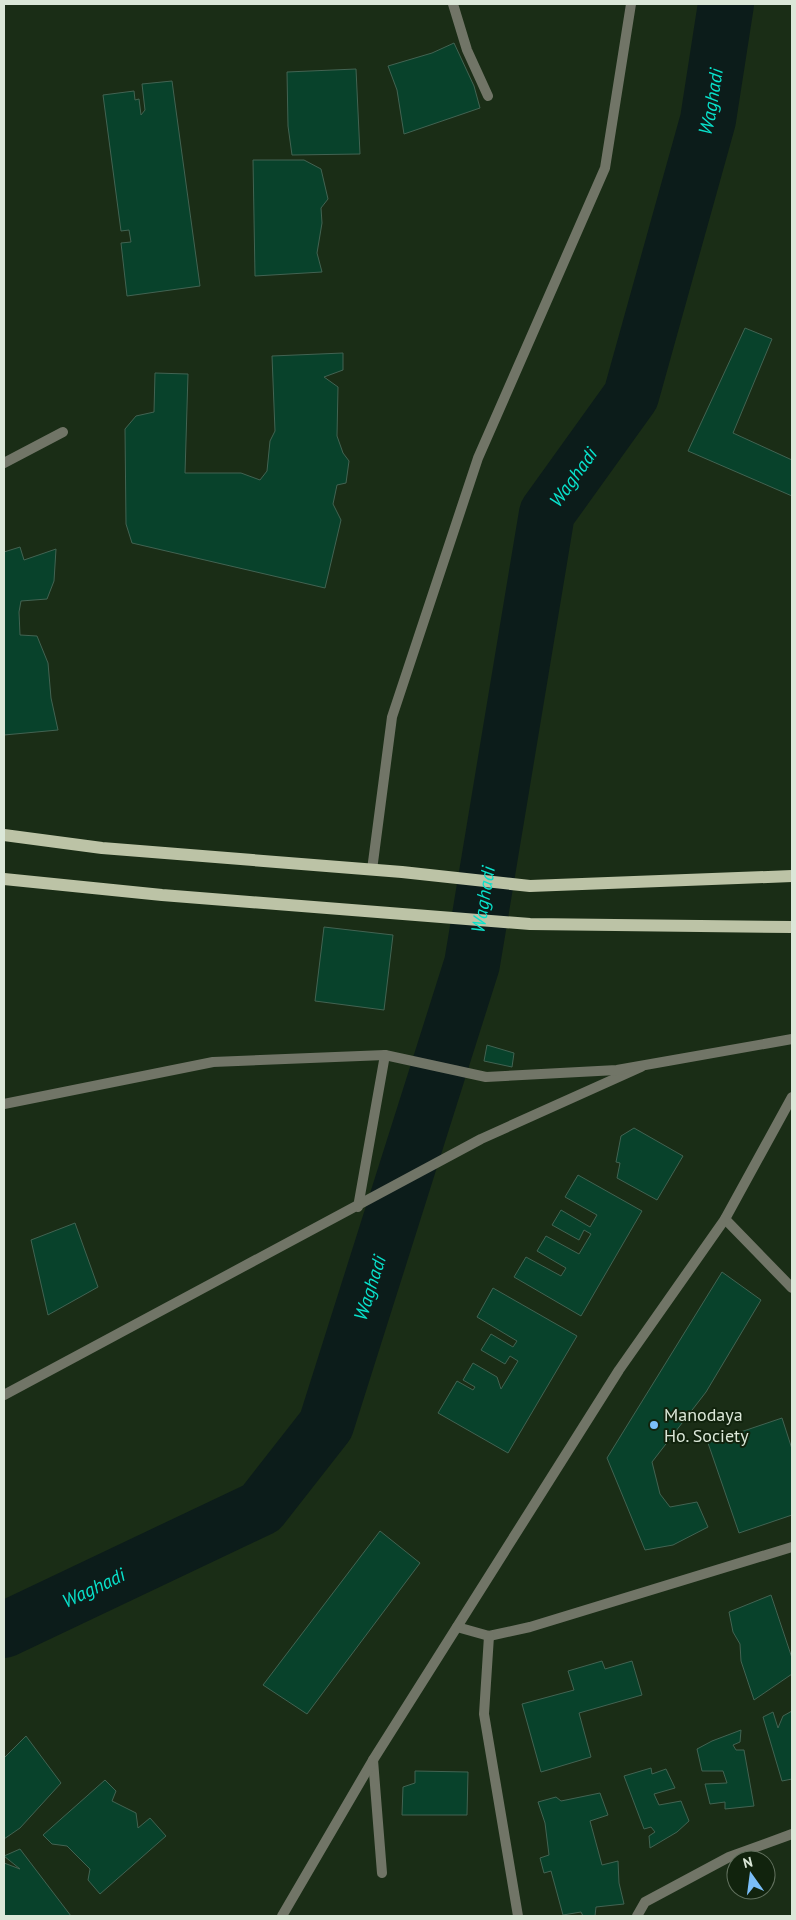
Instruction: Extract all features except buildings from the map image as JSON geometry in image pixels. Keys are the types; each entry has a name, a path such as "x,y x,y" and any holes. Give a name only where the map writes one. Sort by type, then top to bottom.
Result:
{"main road":[{"path":"4,835 102,848 402,872 530,886 792,876"},
{"path":"4,879 162,895 530,924 792,927"}],"street":[{"path":"453,4 467,50 488,96"},
{"path":"372,870 392,717 478,458 605,168 631,4"},
{"path":"4,463 63,432"},
{"path":"4,1104 213,1062 385,1055 486,1077 618,1070 792,1039"},
{"path":"358,1207 385,1055"},
{"path":"4,1395 358,1207 481,1139 647,1065"},
{"path":"282,1916 373,1760 619,1370 725,1219 792,1097"},
{"path":"725,1219 792,1288"},
{"path":"457,1627 489,1636 530,1627 792,1549"},
{"path":"489,1636 484,1714 518,1916"},
{"path":"373,1760 382,1873"},
{"path":"638,1916 645,1902 721,1861 792,1834"}],"waterway":[{"name":"Waghadi","path":"4,1630 261,1508 326,1425 472,964 547,513 631,396 708,120 726,4"}],"place":[{"name":"Manodaya Ho. Society","path":"654,1425"}]}
